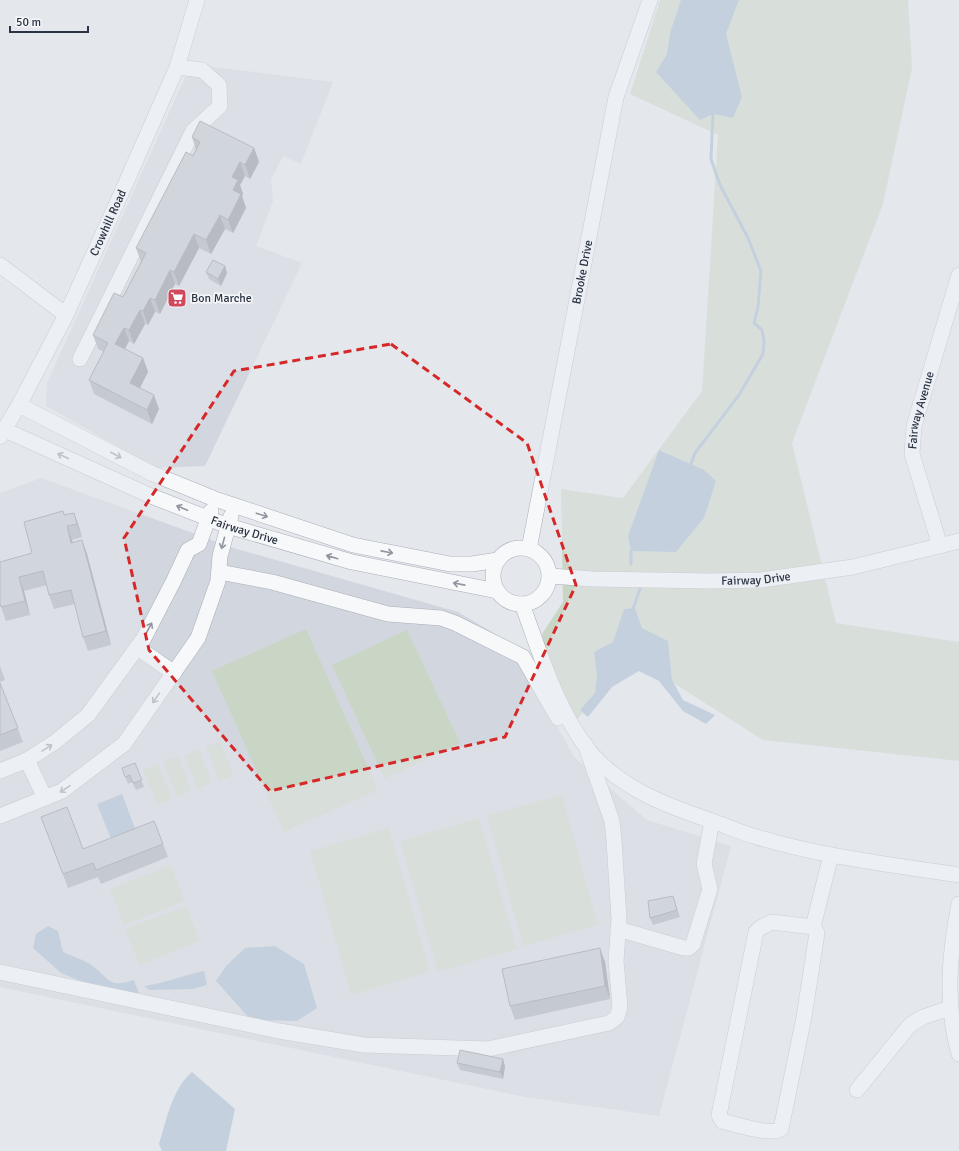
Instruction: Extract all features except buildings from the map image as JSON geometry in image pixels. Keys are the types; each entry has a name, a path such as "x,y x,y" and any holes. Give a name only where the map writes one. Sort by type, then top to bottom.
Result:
{"street":[{"name":"Crowhill Road","path":"2,433 19,405 66,315 177,67 197,0"},
{"name":"Brooke Drive","path":"529,549 616,97 650,0"},
{"path":"80,359 193,131 220,106 219,85 202,70 177,67"},
{"path":"0,265 66,315"},
{"name":"Fairway Avenue","path":"940,546 915,468 911,445 914,426 959,275"},
{"name":"Fairway Drive","path":"19,405 151,473 234,506 353,545 450,564 472,564 498,560"},
{"name":"Fairway Drive","path":"2,433 209,520 352,562 497,591"},
{"path":"0,771 27,760 55,742 88,715 137,647 173,582 188,550 200,544 215,499"},
{"path":"0,816 62,791 124,744 198,638 218,581 220,556 234,506"},
{"name":"Fairway Drive","path":"550,576 593,579 711,581 761,580 853,566 959,541"},
{"path":"529,549 543,558 548,567 550,576 546,590 542,596 529,603 522,604 508,601 497,591 493,576 498,560 511,550 529,549"},
{"path":"219,572 272,582 388,614 441,618 511,650 523,657 560,722 580,752 593,766"},
{"path":"522,604 557,697 585,744 602,764 624,782 665,804 757,837 831,856 959,875"},
{"path":"137,647 174,673"},
{"path":"0,972 279,1032 364,1045 488,1049 609,1023 617,1017 620,1007 616,960 618,929 612,821 585,744"},
{"path":"27,760 45,798"},
{"path":"618,929 684,948 689,948 693,944 710,889 704,864 712,821"},
{"path":"813,927 772,922 760,928 756,932 719,1115 722,1121 745,1127 775,1132 781,1129 804,1017 817,933 813,927 831,856"},
{"path":"959,904 950,966 950,1008 959,1054"},
{"path":"857,1090 910,1025 923,1017 950,1008"}],"highlighted area":[{"path":"391,344 527,443 576,585 505,737 270,791 149,650 124,538 234,371"}],"shaded area":[{"path":"191,64 333,82 301,164 283,156 271,180 273,201 256,246 302,263 205,466 156,468 46,406 47,383"},
{"path":"41,478 237,549 458,612 512,644 574,757 647,820 731,846 659,1116 525,1097 0,987 0,493"}],"green space":[{"path":"660,0 908,0 912,68 883,204 792,443 836,623 959,642 959,761 763,740 650,668 622,671 577,719 551,673 542,634 563,602 561,489 623,498 702,391 718,135 630,94"},
{"path":"306,629 378,790 284,832 212,671"},
{"path":"407,630 460,743 385,779 332,665"},
{"path":"220,741 234,775 219,781 206,747"},
{"path":"199,749 212,783 198,789 184,755"},
{"path":"178,756 191,791 177,797 163,762"},
{"path":"158,764 172,799 157,804 143,770"},
{"path":"562,795 598,925 523,946 487,815"},
{"path":"479,818 517,949 438,972 400,841"},
{"path":"389,828 430,972 351,995 310,851"},
{"path":"171,865 185,901 124,925 110,889"},
{"path":"186,906 200,941 139,965 125,929"}],"water":[{"path":"681,0 739,0 726,34 742,97 733,118 713,114 700,120 656,72 667,54 670,33"},
{"path":"659,450 704,470 716,481 704,518 676,552 631,551 628,536"},
{"path":"635,608 642,628 668,641 672,680 683,700 715,715 706,724 683,711 659,681 639,671 612,687 588,717 580,710 595,693 597,676 594,652 613,642 624,609"},
{"path":"122,794 136,831 112,841 97,804"},
{"path":"48,926 58,931 63,952 83,960 114,983 134,980 139,993 115,995 61,973 33,948 36,934"},
{"path":"275,946 304,964 317,1008 297,1021 251,1020 216,981 226,966 245,948"},
{"path":"204,971 207,985 193,989 149,990 144,986 159,983"},
{"path":"192,1072 235,1109 226,1151 162,1151 159,1144 171,1105 185,1079"}],"waterway":[{"path":"690,466 695,453 739,395 763,354 764,341 762,330 754,323 758,307 761,271 748,238 720,185 711,159 712,110"},
{"path":"631,564 631,551 634,549"},
{"path":"632,612 640,589"}],"place":[{"name":"Bon Marche","path":"177,298"}]}
